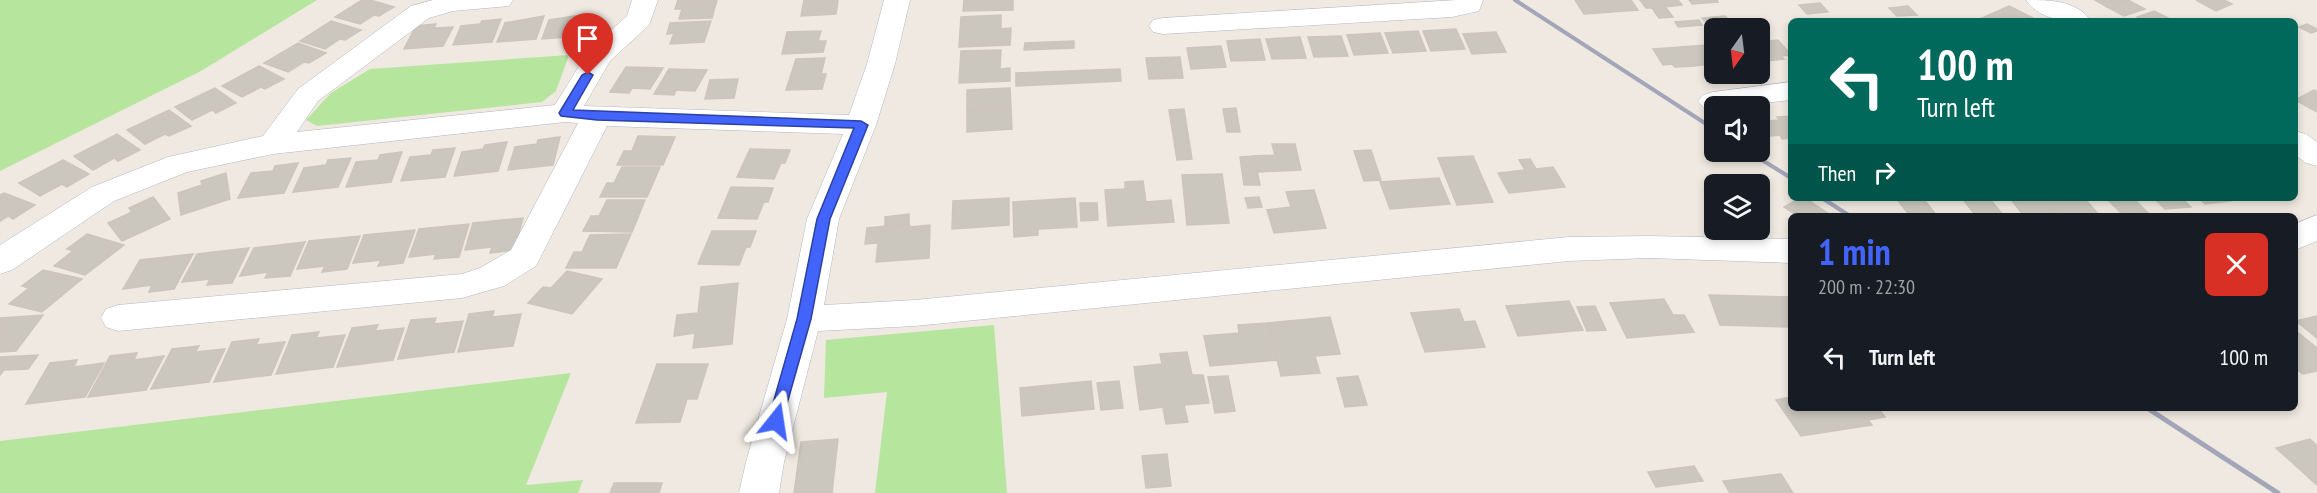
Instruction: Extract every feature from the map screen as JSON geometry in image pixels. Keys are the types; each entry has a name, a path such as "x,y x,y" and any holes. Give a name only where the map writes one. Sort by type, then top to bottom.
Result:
{"street":[{"path":"273,144 308,95 420,12 451,3 500,0"},
{"path":"118,318 462,286 492,277 524,258 581,115 599,56 639,19 645,0"},
{"path":"759,493 765,462 804,319 823,219 861,125 881,64 897,0"},
{"path":"1163,26 1452,9 1470,5 1470,0"},
{"path":"2039,0 2072,18"},
{"path":"1752,96 1788,91"},
{"path":"0,262 34,237 103,194 179,164 273,144 581,115 861,125"},
{"path":"2298,143 2317,156"},
{"path":"2298,237 2317,226"},
{"path":"804,319 915,313 1569,249 1649,247 1788,251"}],"green space":[{"path":"0,0 317,0 201,71 0,171"},
{"path":"569,55 556,91 542,102 317,126 306,120 331,93 370,69"},
{"path":"994,325 1007,493 875,493 887,392 824,398 826,340"},
{"path":"571,373 526,485 583,480 578,493 0,493 0,441"}],"building":[{"path":"362,0 394,7 360,24 335,17"},
{"path":"678,0 717,0 712,18 679,19 682,9 675,9"},
{"path":"804,0 838,0 836,14 801,16"},
{"path":"964,0 1013,0 1013,10 963,11"},
{"path":"1575,0 1603,0 1611,12 1584,14"},
{"path":"1603,0 1631,0 1638,10 1611,12"},
{"path":"1640,0 1660,0 1673,17 1659,18 1652,8 1646,8"},
{"path":"1660,0 1678,0 1682,5 1665,7"},
{"path":"1689,0 1717,0 1718,2 1692,4"},
{"path":"2095,0 2126,0 2107,7"},
{"path":"2128,0 2145,9 2124,16 2107,7"},
{"path":"2196,0 2224,0 2232,4 2216,11"},
{"path":"1820,3 1828,12 1807,14 1799,5"},
{"path":"1908,6 1917,15 1897,16 1889,8"},
{"path":"2009,6 2033,18 1999,18 1991,14"},
{"path":"2154,11 2168,18 2139,18 2137,17"},
{"path":"588,14 580,36 542,39 549,20"},
{"path":"1991,14 1999,18 1982,18"},
{"path":"1001,15 1001,29 1011,28 1010,45 959,47 961,17"},
{"path":"544,16 536,39 497,42 505,23"},
{"path":"1725,16 1727,18 1704,18 1704,20 1702,18"},
{"path":"501,19 492,42 453,45 461,26"},
{"path":"1699,20 1702,25 1678,27 1675,22"},
{"path":"331,21 361,30 345,40 340,39 325,49 300,41"},
{"path":"711,21 704,42 670,44 674,33 667,34 670,23"},
{"path":"436,24 434,28 453,27 443,46 404,49 416,26"},
{"path":"2307,24 2317,31 2311,33 2299,27"},
{"path":"1456,29 1465,49 1431,51 1423,31"},
{"path":"821,31 818,41 826,41 823,52 782,54 787,32"},
{"path":"1418,31 1426,51 1393,53 1385,33"},
{"path":"1496,32 1506,52 1472,54 1463,34"},
{"path":"1380,33 1388,53 1354,55 1347,35"},
{"path":"1341,36 1348,56 1314,57 1308,37"},
{"path":"1300,37 1306,58 1272,59 1266,39"},
{"path":"1260,39 1265,60 1231,61 1227,41"},
{"path":"1778,40 1788,52 1788,55 1781,56 1784,59 1770,60 1770,41"},
{"path":"1074,41 1074,48 1024,50 1025,43"},
{"path":"298,43 326,53 288,72 264,63"},
{"path":"1704,45 1704,65 1694,66 1681,47"},
{"path":"1221,46 1226,67 1191,69 1187,48"},
{"path":"1681,47 1694,66 1663,65 1653,49"},
{"path":"1001,50 1000,69 1010,68 1010,81 959,83 961,51"},
{"path":"1180,57 1183,78 1149,79 1146,58"},
{"path":"825,58 821,74 826,74 822,89 786,90 796,59"},
{"path":"259,66 284,79 242,97 222,86"},
{"path":"626,67 663,68 650,89 632,88 629,93 610,92"},
{"path":"669,69 707,70 695,91 676,90 674,95 654,94"},
{"path":"1120,69 1121,81 1016,86 1016,73"},
{"path":"738,79 734,98 705,99 710,80"},
{"path":"215,88 236,103 216,113 212,110 192,120 175,107"},
{"path":"1010,88 1011,108 967,111 967,90"},
{"path":"2314,90 2317,92 2317,112 2298,102 2298,98"},
{"path":"1011,108 1012,129 967,132 967,111"},
{"path":"1236,108 1240,132 1227,132 1223,109"},
{"path":"1184,109 1192,159 1177,160 1169,110"},
{"path":"169,110 191,126 169,136 165,134 145,144 127,130"},
{"path":"1788,116 1788,138 1782,139 1780,135 1770,136 1770,121 1779,120 1777,117"},
{"path":"117,134 140,150 118,161 114,158 93,170 74,156"},
{"path":"638,136 675,137 663,165 617,165 624,151 632,151"},
{"path":"560,137 553,165 508,170 515,147 537,144 538,140"},
{"path":"507,142 498,171 454,176 462,152 483,149 485,145"},
{"path":"1272,144 1295,144 1301,170 1258,172 1254,156 1275,155"},
{"path":"455,148 445,177 401,181 410,157 431,155 433,150"},
{"path":"750,149 790,150 785,163 781,163 774,179 737,177"},
{"path":"1371,150 1381,180 1364,181 1354,151"},
{"path":"402,152 391,182 346,187 356,162 378,160 380,155"},
{"path":"1254,156 1260,185 1244,185 1240,157"},
{"path":"1473,156 1493,202 1457,205 1438,158"},
{"path":"351,158 338,187 293,192 304,168 326,165 328,160"},
{"path":"1530,159 1536,169 1553,167 1565,187 1509,193 1498,173 1525,170 1519,160"},
{"path":"63,160 89,174 67,187 62,184 40,196 19,183"},
{"path":"298,163 284,193 238,198 251,173 273,171 275,166"},
{"path":"622,167 660,167 647,197 600,197 607,183 614,183"},
{"path":"226,173 230,199 181,215 178,193 202,185 201,181"},
{"path":"1222,174 1229,223 1187,225 1182,175"},
{"path":"1439,178 1450,204 1390,209 1380,182"},
{"path":"1143,181 1146,202 1171,200 1174,222 1108,226 1105,190 1125,189 1125,182"},
{"path":"731,187 773,188 768,202 764,202 757,219 718,218"},
{"path":"1314,190 1326,228 1274,233 1267,210 1291,207 1286,192"},
{"path":"4,193 35,205 13,219 8,216 0,221 0,195"},
{"path":"153,197 170,219 122,241 108,223 132,212 129,208"},
{"path":"1259,197 1262,207 1248,208 1245,198"},
{"path":"1009,198 1009,225 952,229 953,201"},
{"path":"1075,198 1077,227 1038,229 1038,235 1014,237 1013,202"},
{"path":"607,200 645,200 632,232 583,231 591,216 599,216"},
{"path":"1795,201 1810,201 1828,213 1793,213 1784,207"},
{"path":"1898,201 1925,201 1935,213 1908,213"},
{"path":"1964,201 1992,201 2002,213 1974,213"},
{"path":"2012,201 2048,201 2058,213 2022,213"},
{"path":"2048,201 2087,201 2097,213 2058,213"},
{"path":"2109,201 2136,201 2148,213 2121,213"},
{"path":"2157,201 2184,201 2191,207 2165,209"},
{"path":"2202,201 2230,201 2205,204"},
{"path":"1080,203 1097,203 1098,220 1081,221"},
{"path":"909,214 909,224 885,227 885,217"},
{"path":"523,218 514,250 490,253 492,247 465,250 473,223"},
{"path":"469,224 459,257 434,259 436,254 409,257 419,229"},
{"path":"909,224 910,227 930,225 929,258 876,262 878,243 865,244 867,228"},
{"path":"415,230 403,263 378,266 381,260 353,263 364,235"},
{"path":"712,231 756,231 739,265 698,264"},
{"path":"87,234 124,245 85,275 54,266 73,251 67,249"},
{"path":"631,234 616,268 566,268 574,252 582,252 590,235"},
{"path":"360,236 347,269 322,272 325,266 297,269 309,241"},
{"path":"305,242 290,276 265,278 268,272 240,276 254,248"},
{"path":"249,248 232,283 207,285 210,279 182,282 197,254"},
{"path":"193,254 174,289 149,292 152,285 123,289 140,260"},
{"path":"43,270 82,279 42,312 9,304 29,288 22,286"},
{"path":"567,271 602,279 572,314 528,303 543,287 551,288"},
{"path":"738,283 732,344 693,348 695,333 674,336 677,315 698,313 701,287"},
{"path":"1709,295 1788,297 1788,327 1720,325"},
{"path":"1664,299 1673,315 1684,315 1694,332 1627,338 1610,303"},
{"path":"1569,301 1583,330 1518,336 1506,306"},
{"path":"1595,306 1606,330 1587,331 1577,307"},
{"path":"1459,309 1464,322 1475,321 1485,347 1425,352 1411,313"},
{"path":"494,311 492,317 521,314 513,346 458,352 469,314"},
{"path":"43,315 16,351 0,352 0,318"},
{"path":"2317,316 2317,338 2298,323 2298,321"},
{"path":"1330,317 1340,354 1315,356 1320,373 1281,376 1268,323"},
{"path":"436,318 434,324 463,321 454,352 398,359 411,320"},
{"path":"1268,323 1277,360 1210,366 1204,336 1239,333 1238,325"},
{"path":"378,325 375,331 404,328 393,360 337,367 352,328"},
{"path":"319,332 316,338 345,335 333,367 276,374 292,335"},
{"path":"2298,332 2317,348 2317,371 2303,374 2298,370"},
{"path":"259,339 256,345 285,342 271,375 214,382 232,342"},
{"path":"199,346 195,352 225,349 209,382 151,389 172,349"},
{"path":"1187,352 1192,375 1203,375 1209,403 1184,405 1188,422 1166,424 1163,407 1140,410 1134,367 1162,364 1160,354"},
{"path":"137,353 134,360 164,356 146,390 88,397 110,356"},
{"path":"38,355 28,369 4,370 0,375 0,357"},
{"path":"77,360 74,367 104,363 85,397 26,404 50,363"},
{"path":"657,364 708,364 697,399 687,399 680,422 636,423"},
{"path":"1228,376 1235,411 1215,413 1208,377"},
{"path":"1358,376 1367,405 1345,407 1337,378"},
{"path":"1091,381 1094,409 1022,416 1020,388"},
{"path":"1119,381 1123,408 1101,410 1097,383"},
{"path":"1788,398 1788,411 1880,411 1885,417 1868,420 1872,425 1801,436 1776,400"},
{"path":"838,439 832,493 794,493 801,442"},
{"path":"2310,439 2317,446 2317,485 2276,448"},
{"path":"1167,454 1171,486 1146,488 1142,456"},
{"path":"1694,466 1703,481 1656,487 1648,472"},
{"path":"1781,474 1793,493 1730,493 1723,481"},
{"path":"614,483 662,483 659,493 610,493"}],"railway":[{"path":"1515,0 1704,123"},
{"path":"1765,162 1788,176"},
{"path":"1827,201 1845,213"},
{"path":"2152,411 2278,493"}],"route":[{"path":"588,75 565,113 861,125 823,219 804,319 776,421"}]}
